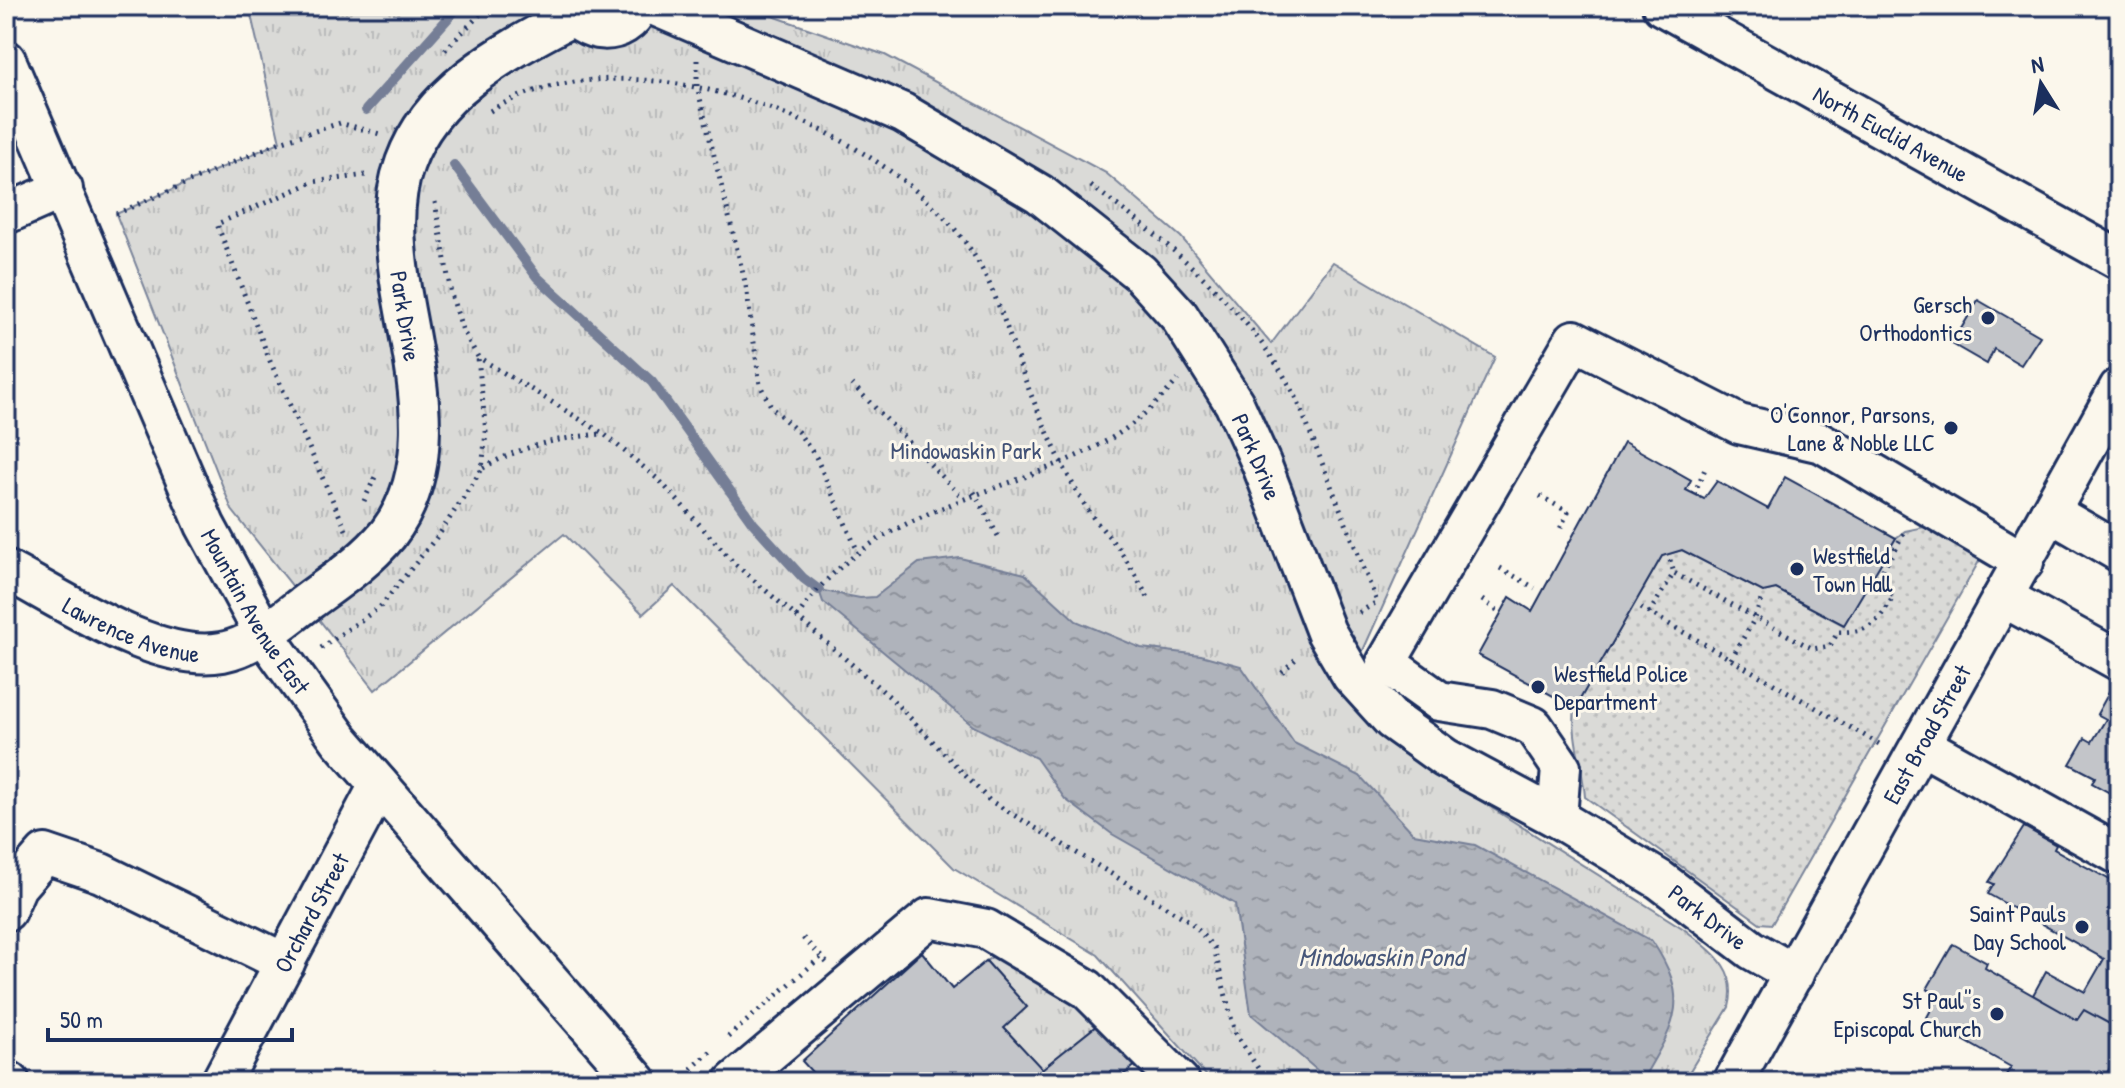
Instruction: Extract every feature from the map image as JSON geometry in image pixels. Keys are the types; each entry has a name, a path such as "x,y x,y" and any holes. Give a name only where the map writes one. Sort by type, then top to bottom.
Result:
{"street":[{"name":"Park Drive","path":"264,634 358,565 388,533 407,500 420,435 419,397 397,260 395,227 397,194 411,149 424,124 467,80 571,11 594,29 606,31 629,22 639,6"},
{"name":"Park Drive","path":"655,6 703,24 903,113 1040,194 1140,273 1179,316 1234,403 1261,463 1326,632 1369,669 1392,720 1445,758 1557,818 1660,880 1752,950 1794,974"},
{"name":"North Euclid Avenue","path":"1662,6 2119,260"},
{"name":"Mountain Avenue East","path":"6,60 205,525 264,634 340,740 638,1082"},
{"path":"6,214 63,189"},
{"path":"1557,818 1561,767 1533,726 1492,709 1439,701 1369,669 1574,340 1739,424 1822,443 2024,562"},
{"name":"East Broad Street","path":"1736,1081 2119,388"},
{"path":"2050,512 2119,552"},
{"name":"Lawrence Avenue","path":"6,570 148,643 188,655 225,652 264,634"},
{"path":"2003,597 2119,661"},
{"path":"1921,745 2119,855"},
{"name":"Orchard Street","path":"221,1082 379,785"},
{"path":"6,911 17,886 45,854 101,873 285,963"},
{"path":"734,1082 929,918 986,929 1087,989 1180,1082"}],"path":[{"path":"703,24 696,64 697,86 746,286 760,385 772,408 798,432 816,457 858,552"},
{"path":"482,117 518,95 552,83 591,78 647,79 697,86 746,99 816,129 871,158 919,193 967,245 982,269 1032,397 1062,460 1092,516 1118,547 1150,601"},
{"path":"116,214 280,142 340,123 377,133 411,149"},
{"path":"348,535 270,361 217,224 313,182 367,174"},
{"path":"434,191 435,222 451,294 463,331 478,357 604,434 660,481 735,564 891,698 989,800 1191,922 1214,948 1235,1033 1267,1082"},
{"path":"797,617 858,552 962,497 1109,440 1144,416 1203,352"},
{"path":"852,384 962,497"},
{"path":"482,469 531,446 558,438 604,434"},
{"path":"1694,494 1705,469"},
{"path":"974,492 998,536"},
{"path":"1540,496 1568,512 1559,531"},
{"path":"1670,560 1674,573 1813,649 1830,646 1838,632 1860,632 1873,627 1894,596 1874,584 1905,531"},
{"path":"1500,568 1535,588"},
{"path":"1649,613 1674,573"},
{"path":"1482,600 1497,610"},
{"path":"1731,659 1755,618 1761,600"},
{"path":"1641,608 1882,746"},
{"path":"726,1038 821,957"},
{"path":"691,1069 714,1048"}],"green space":[{"name":"Mindowaskin Park","path":"249,6 744,6 885,55 1106,173 1181,237 1271,344 1333,262 1495,357 1352,675 1384,740 1684,929 1713,953 1730,981 1729,1007 1683,1082 1212,1082 1098,955 954,868 674,586 643,614 564,534 375,690 232,510 116,214 280,142"},
{"path":"1924,527 1981,558 1772,924 1760,923 1585,797 1575,730 1575,708 1662,556 1682,550 1763,592 1776,589 1843,625 1896,538 1905,531"},
{"path":"995,955 1101,1022 1042,1069 1004,1028 1027,1007 986,961"}],"water":[{"name":"Mindowaskin Pond","path":"960,558 1025,574 1076,621 1141,648 1201,655 1241,666 1294,743 1360,776 1414,834 1475,845 1652,941 1672,981 1674,1013 1670,1028 1641,1082 1331,1082 1251,1014 1235,904 1112,834 1065,799 1036,758 973,726 823,602 819,590 860,598 875,597 919,563"}],"building":[{"name":"Gersch Orthodontics","path":"1978,300 2040,336 2021,365 1994,349 1987,364 1952,344"},
{"name":"Westfield Town Hall","path":"1624,442 1691,480 1686,490 1704,499 1717,481 1768,509 1785,477 1896,538 1844,625 1776,589 1763,592 1682,550 1662,556 1575,708 1478,655 1510,597 1532,611"},
{"path":"2112,687 2119,691 2119,798 2092,783 2095,777 2070,764 2085,738 2092,742 2106,719 2097,714"},
{"name":"Saint Pauls Day School","path":"2024,827 2056,845 2054,849 2119,885 2119,1029 2084,1010 2077,1020 2033,995 2046,971 2085,992 2104,959 1988,894 1994,884 1989,882"},
{"name":"St Paul''s Episcopal Church","path":"1953,944 1987,963 1985,968 2077,1020 2084,1010 2119,1029 2119,1052 2102,1082 2019,1082 2006,1075 2011,1067 1926,1019 1939,995 1927,989"},
{"path":"922,952 952,989 986,961 1027,1007 1004,1028 1042,1069 1101,1022 1137,1064 1114,1082 821,1082 802,1061"}],"waterway":[{"path":"366,110 459,6"},
{"path":"454,165 537,277 652,382 753,523 803,578 819,590"}],"place":[{"name":"Gersch Orthodontics","path":"1988,318"},
{"name":"O'Connor, Parsons, Lane & Noble LLC","path":"1951,428"},
{"name":"Westfield Town Hall","path":"1797,569"},
{"name":"Westfield Police Department","path":"1538,687"},
{"name":"Saint Pauls Day School","path":"2082,927"},
{"name":"St Paul''s Episcopal Church","path":"1997,1014"}]}
